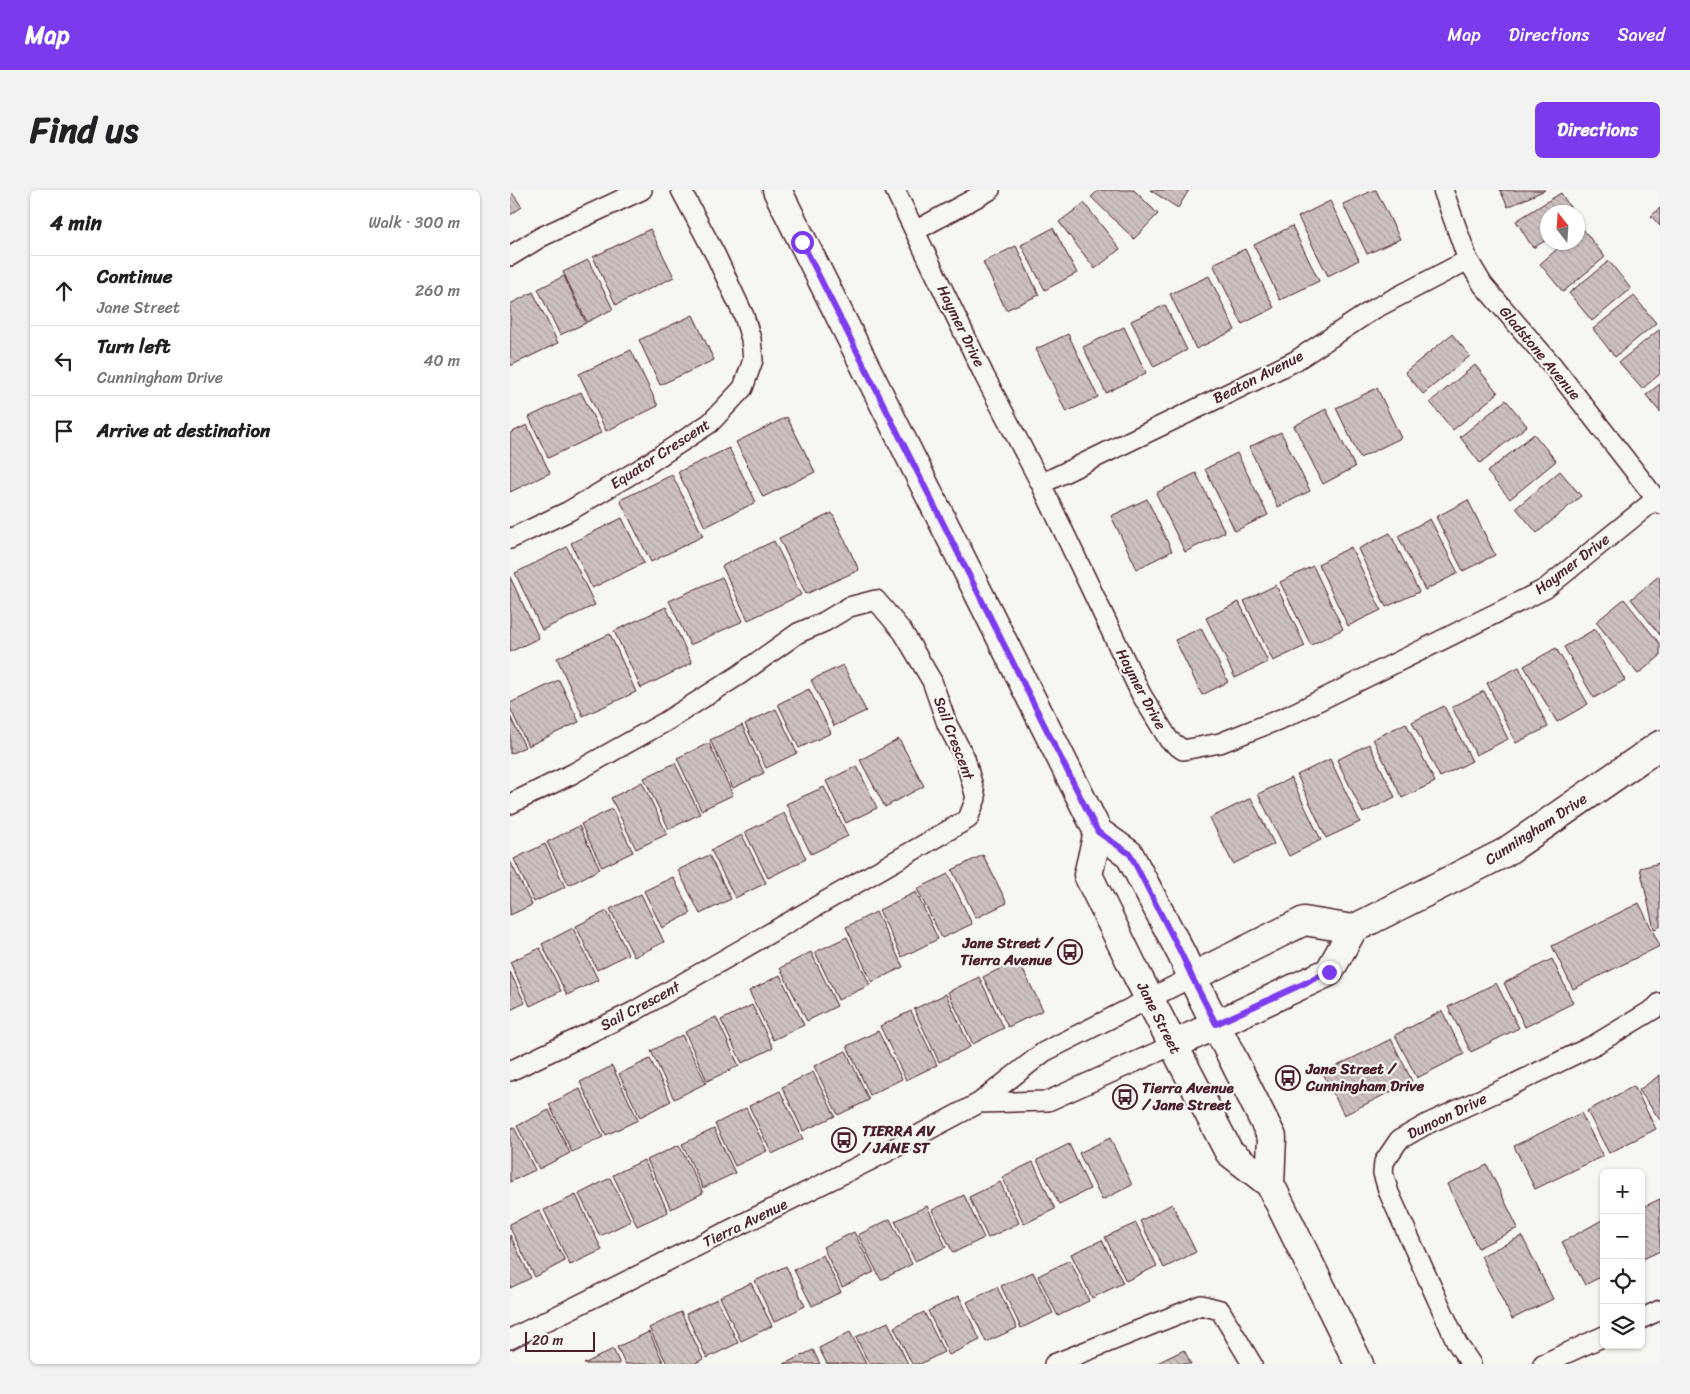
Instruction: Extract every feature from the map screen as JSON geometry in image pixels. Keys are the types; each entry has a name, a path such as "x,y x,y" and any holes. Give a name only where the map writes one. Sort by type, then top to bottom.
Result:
{"main road":[{"name":"Jane Street","path":"777,190 1098,832 1130,854 1182,955 1272,1138 1270,1184"},
{"name":"Cunningham Drive","path":"1353,929 1504,853 1660,745"},
{"name":"Jane Street","path":"1098,832 1088,875 1173,1046 1229,1152 1270,1184 1359,1364"},
{"path":"1173,1046 1329,972 1353,929 1304,921 1192,977"}],"street":[{"path":"510,256 541,237 642,190"},
{"name":"Equator Crescent","path":"510,539 569,511 640,469 710,423 743,388 753,360 751,339 744,316 716,256 681,190"},
{"name":"Haymer Drive","path":"894,190 985,377 1041,484 1141,694 1169,740 1183,750 1220,743 1288,716 1544,589 1658,501"},
{"path":"914,231 990,190"},
{"name":"Gladstone Avenue","path":"1443,190 1468,260 1483,285 1553,366 1658,501"},
{"name":"Beaton Avenue","path":"1041,484 1295,360 1374,309 1468,260"},
{"name":"Sail Crescent","path":"510,804 572,774 665,722 738,675 798,632 824,622 849,607 876,600 903,632 932,681 948,724 964,758 976,798 968,819 934,840 803,913 633,1012 510,1071"},
{"name":"Tierra Avenue","path":"510,1339 883,1154 979,1103 1044,1052 1192,977"},
{"name":"Dunoon Drive","path":"1472,1364 1457,1343 1389,1193 1383,1173 1384,1162 1399,1140 1427,1124 1596,1044 1654,1009 1660,1002"},
{"name":"Tierra Avenue","path":"979,1103 1048,1101 1173,1046"},
{"path":"1054,1364 1201,1305 1220,1310 1252,1364"},
{"path":"1645,1317 1660,1310"},
{"path":"1543,1364 1600,1338"}],"building":[{"path":"510,190 522,207 510,215"},
{"path":"1099,190 1134,190 1158,214 1134,239 1091,197"},
{"path":"1150,190 1189,190 1178,208"},
{"path":"1376,190 1400,239 1367,254 1343,204"},
{"path":"1500,190 1545,190 1508,207"},
{"path":"1561,193 1569,205 1542,205"},
{"path":"1330,201 1359,260 1328,276 1298,217"},
{"path":"1084,203 1120,249 1095,269 1059,222"},
{"path":"1540,206 1540,244 1533,248 1516,221"},
{"path":"1660,208 1660,226 1651,216"},
{"path":"1292,226 1319,281 1280,300 1254,245"},
{"path":"1053,228 1077,273 1045,290 1021,245"},
{"path":"650,229 674,277 616,305 593,257"},
{"path":"1585,232 1605,257 1563,292 1540,264 1556,250 1585,250"},
{"path":"1016,246 1039,295 1006,310 983,262"},
{"path":"1245,249 1274,308 1242,324 1213,264"},
{"path":"588,260 613,309 587,322 563,272"},
{"path":"1609,261 1631,289 1592,321 1569,293"},
{"path":"564,276 586,323 560,335 538,289"},
{"path":"1209,276 1235,330 1196,349 1170,294"},
{"path":"533,292 558,343 510,366 510,304"},
{"path":"1634,296 1656,323 1615,357 1593,329"},
{"path":"1165,305 1187,350 1154,367 1131,321"},
{"path":"693,315 714,360 660,385 639,340"},
{"path":"1124,327 1146,373 1106,393 1083,347"},
{"path":"1660,329 1660,374 1642,389 1619,362"},
{"path":"1068,334 1098,397 1066,412 1036,349"},
{"path":"1452,334 1470,356 1423,394 1405,372"},
{"path":"631,350 658,406 606,431 579,374"},
{"path":"1475,365 1498,393 1453,430 1430,402"},
{"path":"1660,384 1660,412 1646,395"},
{"path":"1377,388 1401,438 1360,458 1336,408"},
{"path":"581,392 601,433 548,458 529,417"},
{"path":"1506,400 1527,426 1480,463 1460,437"},
{"path":"1326,409 1355,467 1323,484 1294,426"},
{"path":"787,417 815,472 763,497 736,442"},
{"path":"527,425 550,473 510,492 510,433"},
{"path":"1281,432 1310,491 1278,507 1249,447"},
{"path":"1534,434 1556,461 1510,499 1487,472"},
{"path":"729,448 756,502 705,527 678,472"},
{"path":"1237,453 1268,515 1235,531 1205,469"},
{"path":"1560,471 1581,496 1537,533 1516,508"},
{"path":"1196,473 1225,532 1185,552 1156,493"},
{"path":"672,475 703,536 651,562 620,500"},
{"path":"1147,499 1172,551 1137,569 1111,516"},
{"path":"1468,500 1495,555 1463,571 1436,517"},
{"path":"832,513 859,570 806,594 779,538"},
{"path":"622,518 644,563 592,588 571,543"},
{"path":"1430,519 1458,573 1425,590 1398,536"},
{"path":"1390,533 1419,592 1386,607 1358,549"},
{"path":"774,541 801,595 748,620 722,566"},
{"path":"567,547 595,605 542,630 515,573"},
{"path":"1351,547 1381,610 1348,626 1318,564"},
{"path":"1313,566 1343,629 1311,645 1280,582"},
{"path":"1659,576 1660,578 1660,635 1631,599"},
{"path":"510,577 539,638 510,652"},
{"path":"722,577 743,621 690,645 669,601"},
{"path":"1276,585 1305,646 1273,661 1244,601"},
{"path":"1624,599 1660,644 1660,656 1638,674 1596,622"},
{"path":"1239,602 1268,662 1235,678 1206,618"},
{"path":"666,607 692,663 641,688 614,631"},
{"path":"1201,628 1228,682 1202,695 1175,640"},
{"path":"1595,629 1625,680 1594,698 1564,647"},
{"path":"610,634 636,692 583,716 557,658"},
{"path":"1556,648 1588,704 1557,722 1524,666"},
{"path":"843,665 866,711 834,726 811,680"},
{"path":"1519,667 1548,727 1516,743 1487,683"},
{"path":"559,680 579,722 528,746 510,708 510,703"},
{"path":"809,689 831,733 799,748 778,704"},
{"path":"1484,691 1508,739 1476,755 1452,707"},
{"path":"1444,706 1472,761 1440,777 1412,722"},
{"path":"776,709 797,753 766,768 745,724"},
{"path":"510,716 525,747 510,754"},
{"path":"1406,723 1435,782 1402,798 1373,739"},
{"path":"742,725 764,773 733,788 710,740"},
{"path":"899,739 924,786 885,807 860,760"},
{"path":"709,743 733,795 701,810 677,758"},
{"path":"1369,744 1395,797 1363,813 1337,760"},
{"path":"1330,759 1360,822 1326,838 1297,775"},
{"path":"675,763 700,814 669,829 644,778"},
{"path":"857,766 877,808 846,823 826,781"},
{"path":"1291,778 1321,840 1289,856 1258,794"},
{"path":"642,782 667,834 636,849 611,798"},
{"path":"824,787 848,836 811,854 786,804"},
{"path":"1251,798 1274,844 1233,864 1210,818"},
{"path":"612,809 633,852 602,867 581,824"},
{"path":"784,813 806,859 768,878 745,832"},
{"path":"579,826 600,869 569,885 547,842"},
{"path":"742,835 766,883 735,898 711,850"},
{"path":"545,844 565,887 534,902 514,859"},
{"path":"709,855 731,899 700,914 678,870"},
{"path":"983,855 1007,903 976,918 952,870"},
{"path":"510,861 532,905 510,915"},
{"path":"1660,863 1660,927 1654,929 1640,868"},
{"path":"948,874 972,924 942,938 917,889"},
{"path":"673,877 691,913 662,928 644,891"},
{"path":"916,892 938,939 902,957 879,910"},
{"path":"641,894 664,942 634,957 610,909"},
{"path":"1639,903 1660,946 1573,989 1552,946"},
{"path":"607,911 628,954 597,970 576,926"},
{"path":"876,912 903,967 872,982 846,927"},
{"path":"573,928 598,980 567,995 542,944"},
{"path":"847,937 870,985 838,1000 815,952"},
{"path":"540,948 561,991 530,1006 510,962"},
{"path":"811,952 837,1006 807,1021 780,968"},
{"path":"1552,959 1573,1003 1525,1027 1504,983"},
{"path":"1018,960 1043,1010 1008,1027 983,977"},
{"path":"510,972 525,1003 510,1010"},
{"path":"780,975 804,1025 773,1040 749,991"},
{"path":"979,977 1004,1028 973,1044 948,992"},
{"path":"1496,983 1519,1028 1471,1052 1448,1007"},
{"path":"946,994 970,1047 939,1062 914,1009"},
{"path":"752,1005 773,1048 742,1063 721,1020"},
{"path":"911,1011 937,1065 906,1080 880,1026"},
{"path":"1442,1011 1464,1054 1417,1078 1395,1035"},
{"path":"716,1017 739,1066 707,1081 685,1032"},
{"path":"878,1031 902,1079 870,1095 847,1046"},
{"path":"682,1035 706,1083 674,1099 651,1051"},
{"path":"1391,1039 1412,1081 1344,1115 1323,1073"},
{"path":"846,1051 869,1100 838,1115 814,1066"},
{"path":"650,1059 671,1101 640,1117 619,1074"},
{"path":"612,1066 638,1120 606,1135 580,1082"},
{"path":"813,1072 835,1116 803,1131 782,1087"},
{"path":"1660,1075 1660,1120 1639,1090"},
{"path":"1634,1086 1656,1129 1609,1153 1587,1111"},
{"path":"580,1089 603,1137 572,1152 549,1104"},
{"path":"780,1091 803,1139 772,1154 749,1106"},
{"path":"746,1108 767,1151 735,1166 715,1124"},
{"path":"549,1110 570,1153 539,1169 517,1126"},
{"path":"1581,1113 1603,1156 1535,1189 1514,1146"},
{"path":"514,1127 535,1170 510,1182 510,1129"},
{"path":"714,1129 735,1173 703,1188 682,1144"},
{"path":"1110,1138 1132,1185 1102,1200 1079,1153"},
{"path":"1069,1144 1090,1189 1059,1204 1037,1160"},
{"path":"679,1145 703,1193 671,1209 647,1160"},
{"path":"644,1160 668,1212 637,1226 613,1175"},
{"path":"1033,1162 1055,1209 1024,1224 1002,1177"},
{"path":"1487,1165 1518,1228 1478,1248 1447,1184"},
{"path":"610,1178 631,1221 600,1236 579,1194"},
{"path":"1000,1182 1019,1223 988,1238 969,1197"},
{"path":"576,1195 602,1250 570,1265 544,1210"},
{"path":"964,1195 984,1238 953,1253 932,1210"},
{"path":"1660,1199 1660,1251 1645,1258 1645,1214 1645,1206"},
{"path":"1172,1204 1196,1252 1164,1268 1140,1221"},
{"path":"927,1206 946,1247 915,1261 895,1221"},
{"path":"539,1210 565,1261 535,1277 510,1228 510,1224"},
{"path":"890,1219 912,1264 881,1280 858,1235"},
{"path":"1600,1221 1600,1277 1585,1285 1562,1242"},
{"path":"1136,1223 1157,1266 1126,1281 1105,1237"},
{"path":"854,1232 874,1272 842,1287 823,1247"},
{"path":"510,1235 531,1278 510,1288"},
{"path":"1522,1236 1553,1299 1512,1319 1481,1256"},
{"path":"1102,1240 1123,1283 1092,1298 1071,1254"},
{"path":"823,1255 841,1292 812,1306 794,1270"},
{"path":"1070,1260 1089,1301 1058,1316 1038,1276"},
{"path":"786,1266 805,1306 774,1322 755,1281"},
{"path":"1033,1272 1053,1313 1021,1328 1001,1286"},
{"path":"751,1283 772,1326 741,1341 720,1297"},
{"path":"997,1287 1017,1328 986,1342 967,1302"},
{"path":"959,1296 980,1340 949,1355 928,1311"},
{"path":"717,1299 738,1343 707,1358 686,1314"},
{"path":"681,1312 703,1359 694,1364 667,1364 649,1328"},
{"path":"924,1312 944,1352 920,1364 912,1364 894,1327"},
{"path":"888,1322 908,1364 869,1364 856,1337"},
{"path":"649,1332 664,1364 625,1364 617,1347"},
{"path":"850,1332 866,1364 827,1364 819,1348"},
{"path":"613,1349 620,1364 584,1364"},
{"path":"813,1350 820,1364 784,1364"},
{"path":"1184,1350 1191,1364 1155,1364"}],"place":[{"name":"Jane Street / Tierra Avenue","path":"1070,952"},
{"name":"Jane Street / Cunningham Drive","path":"1288,1078"},
{"name":"Tierra Avenue / Jane Street","path":"1125,1097"},
{"name":"TIERRA AV / JANE ST","path":"844,1140"}],"route":[{"path":"802,242 1098,832 1130,854 1216,1024 1329,972"}]}
